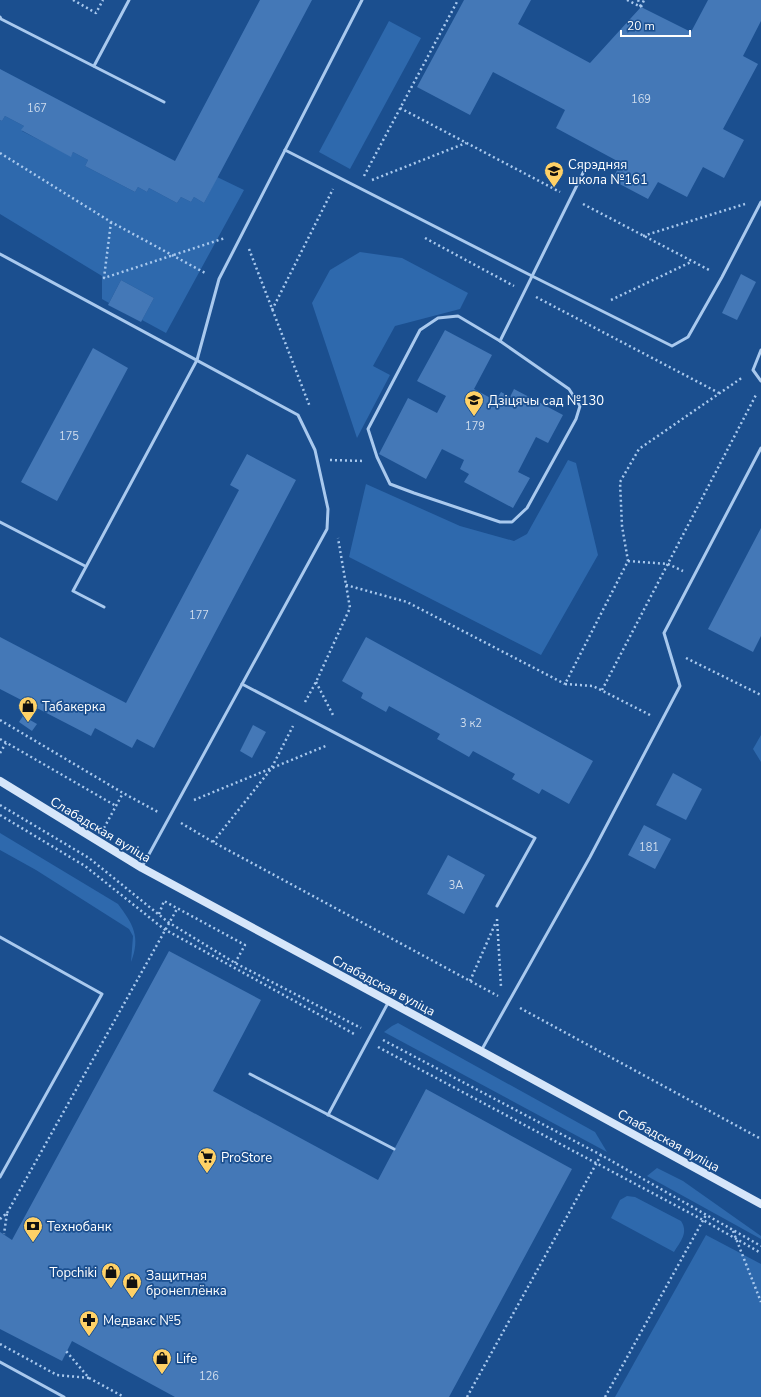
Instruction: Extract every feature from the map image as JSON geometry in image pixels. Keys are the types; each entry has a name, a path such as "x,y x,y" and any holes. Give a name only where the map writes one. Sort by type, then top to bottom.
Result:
{"main road":[{"name":"Слабадская вуліца","path":"0,781 142,868 761,1204"}],"lane":[{"path":"94,66 130,0"},
{"path":"104,607 72,590 197,360 218,279 362,0"},
{"path":"0,17 1,19 164,102"},
{"path":"285,150 339,178 359,186 532,276 672,346 688,337 722,277 761,202"},
{"path":"500,340 585,169"},
{"path":"0,254 298,416 315,450 328,509 327,529 142,868"},
{"path":"458,316 500,340 569,389 580,406 576,419 527,508 512,522 500,522 390,484 377,457 368,429 420,330 438,318 458,316"},
{"path":"761,350 753,370 761,381"},
{"path":"481,1051 590,857 680,686 664,633 761,448"},
{"path":"0,522 85,566"},
{"path":"242,684 535,838 496,906"},
{"path":"0,937 102,994 0,1177"},
{"path":"328,1115 389,1001"},
{"path":"250,1074 394,1149"},
{"path":"0,1362 64,1397"}],"path":[{"path":"72,0 96,13 103,0"},
{"path":"359,186 458,0"},
{"path":"627,0 641,7"},
{"path":"638,0 641,7"},
{"path":"641,7 644,0"},
{"path":"359,186 466,142"},
{"path":"0,153 112,222 218,279"},
{"path":"272,310 339,178"},
{"path":"332,190 339,193"},
{"path":"644,236 746,204"},
{"path":"112,222 104,278 243,232 311,410"},
{"path":"422,237 719,394"},
{"path":"595,308 692,261"},
{"path":"565,684 628,561 622,526 620,482 639,449 753,370"},
{"path":"602,690 757,393"},
{"path":"324,460 364,461 377,457"},
{"path":"213,842 271,769 316,682 350,608 338,538"},
{"path":"628,561 668,564 694,577"},
{"path":"346,584 407,602 565,684 592,686 662,721"},
{"path":"669,649 761,695"},
{"path":"190,802 346,738 316,682"},
{"path":"0,721 123,793 501,998 497,921 470,981"},
{"path":"0,739 116,806"},
{"path":"0,753 6,743"},
{"path":"159,914 164,901 176,909 245,945 235,963"},
{"path":"0,1219 7,1213 176,909"},
{"path":"509,1003 761,1139"},
{"path":"467,1397 601,1155"},
{"path":"4,1234 7,1213"},
{"path":"604,1397 706,1214"},
{"path":"733,1230 761,1302"},
{"path":"0,1344 57,1375 89,1378"},
{"path":"66,1351 89,1378 124,1397"}],"shaded area":[{"path":"389,21 421,38 350,169 319,152"},
{"path":"5,116 24,126 22,131 71,156 73,152 88,160 85,166 135,192 138,187 147,192 149,188 177,203 181,197 191,202 194,197 204,203 217,177 244,190 166,333 142,320 154,298 121,280 109,303 102,299 102,276 0,214 0,120 2,121"},
{"path":"360,252 402,258 468,293 460,309 395,326 373,366 390,375 357,438 312,303 330,270"},
{"path":"568,460 576,463 598,555 541,655 349,557 366,484 460,526 514,541 527,534"},
{"path":"761,735 761,762 753,749"},
{"path":"0,833 118,904 128,918 134,931 135,945 131,962 133,936 129,929 36,870 0,850"},
{"path":"398,1023 595,1132 607,1152 384,1032"},
{"path":"657,1168 683,1181 761,1236 761,1239 647,1176"},
{"path":"627,1196 635,1197 681,1221 684,1233 674,1252 611,1218 620,1200"},
{"path":"706,1235 761,1264 761,1397 615,1397"}],"building":[{"path":"260,0 312,0 204,203 194,197 191,202 181,197 177,203 149,188 147,192 138,187 135,192 85,166 88,160 73,152 71,157 21,130 24,126 5,116 2,121 0,120 0,69 175,161"},
{"path":"464,0 531,0 518,24 590,63 641,7 691,32 708,0 761,0 761,21 743,56 758,64 723,129 744,140 724,178 703,167 687,197 658,182 648,199 612,180 621,163 556,128 565,110 493,72 470,115 417,87"},
{"path":"741,274 756,282 737,320 722,313"},
{"path":"121,280 154,298 141,322 108,305"},
{"path":"445,330 492,355 474,389 496,401 501,392 510,397 514,389 563,415 548,443 536,437 518,472 530,478 513,508 464,482 469,474 460,469 464,460 442,449 426,479 379,454 408,398 437,413 446,396 417,381"},
{"path":"93,348 128,368 57,501 21,482"},
{"path":"247,454 296,480 154,748 137,739 132,748 95,728 91,736 0,689 0,637 126,703 239,490 230,485"},
{"path":"761,528 761,636 753,652 708,629"},
{"path":"366,637 593,761 569,804 542,789 539,794 512,779 515,774 473,751 469,757 437,739 440,734 389,706 386,712 361,698 363,693 342,681"},
{"name":"Табакерка","path":"23,716 37,724 32,731 19,722"},
{"path":"253,725 266,732 252,758 240,751"},
{"path":"673,773 702,789 686,820 656,805"},
{"path":"644,825 671,839 655,869 628,855"},
{"path":"448,855 485,875 464,914 427,894"},
{"name":"ProStore","path":"169,951 261,1000 213,1091 378,1180 426,1089 572,1169 449,1397 175,1397 72,1341 62,1361 0,1329 0,1232 12,1240"}],"place":[{"name":"Сярэдняя школа №161","path":"554,188"},
{"name":"Дзіцячы сад №130","path":"474,417"},
{"name":"Табакерка","path":"28,723"},
{"name":"ProStore","path":"207,1174"},
{"name":"Технобанк","path":"33,1243"},
{"name":"Topchiki","path":"111,1289"},
{"name":"Защитная бронеплёнка","path":"132,1299"},
{"name":"Медвакс №5","path":"89,1337"},
{"name":"Life","path":"162,1375"}]}
